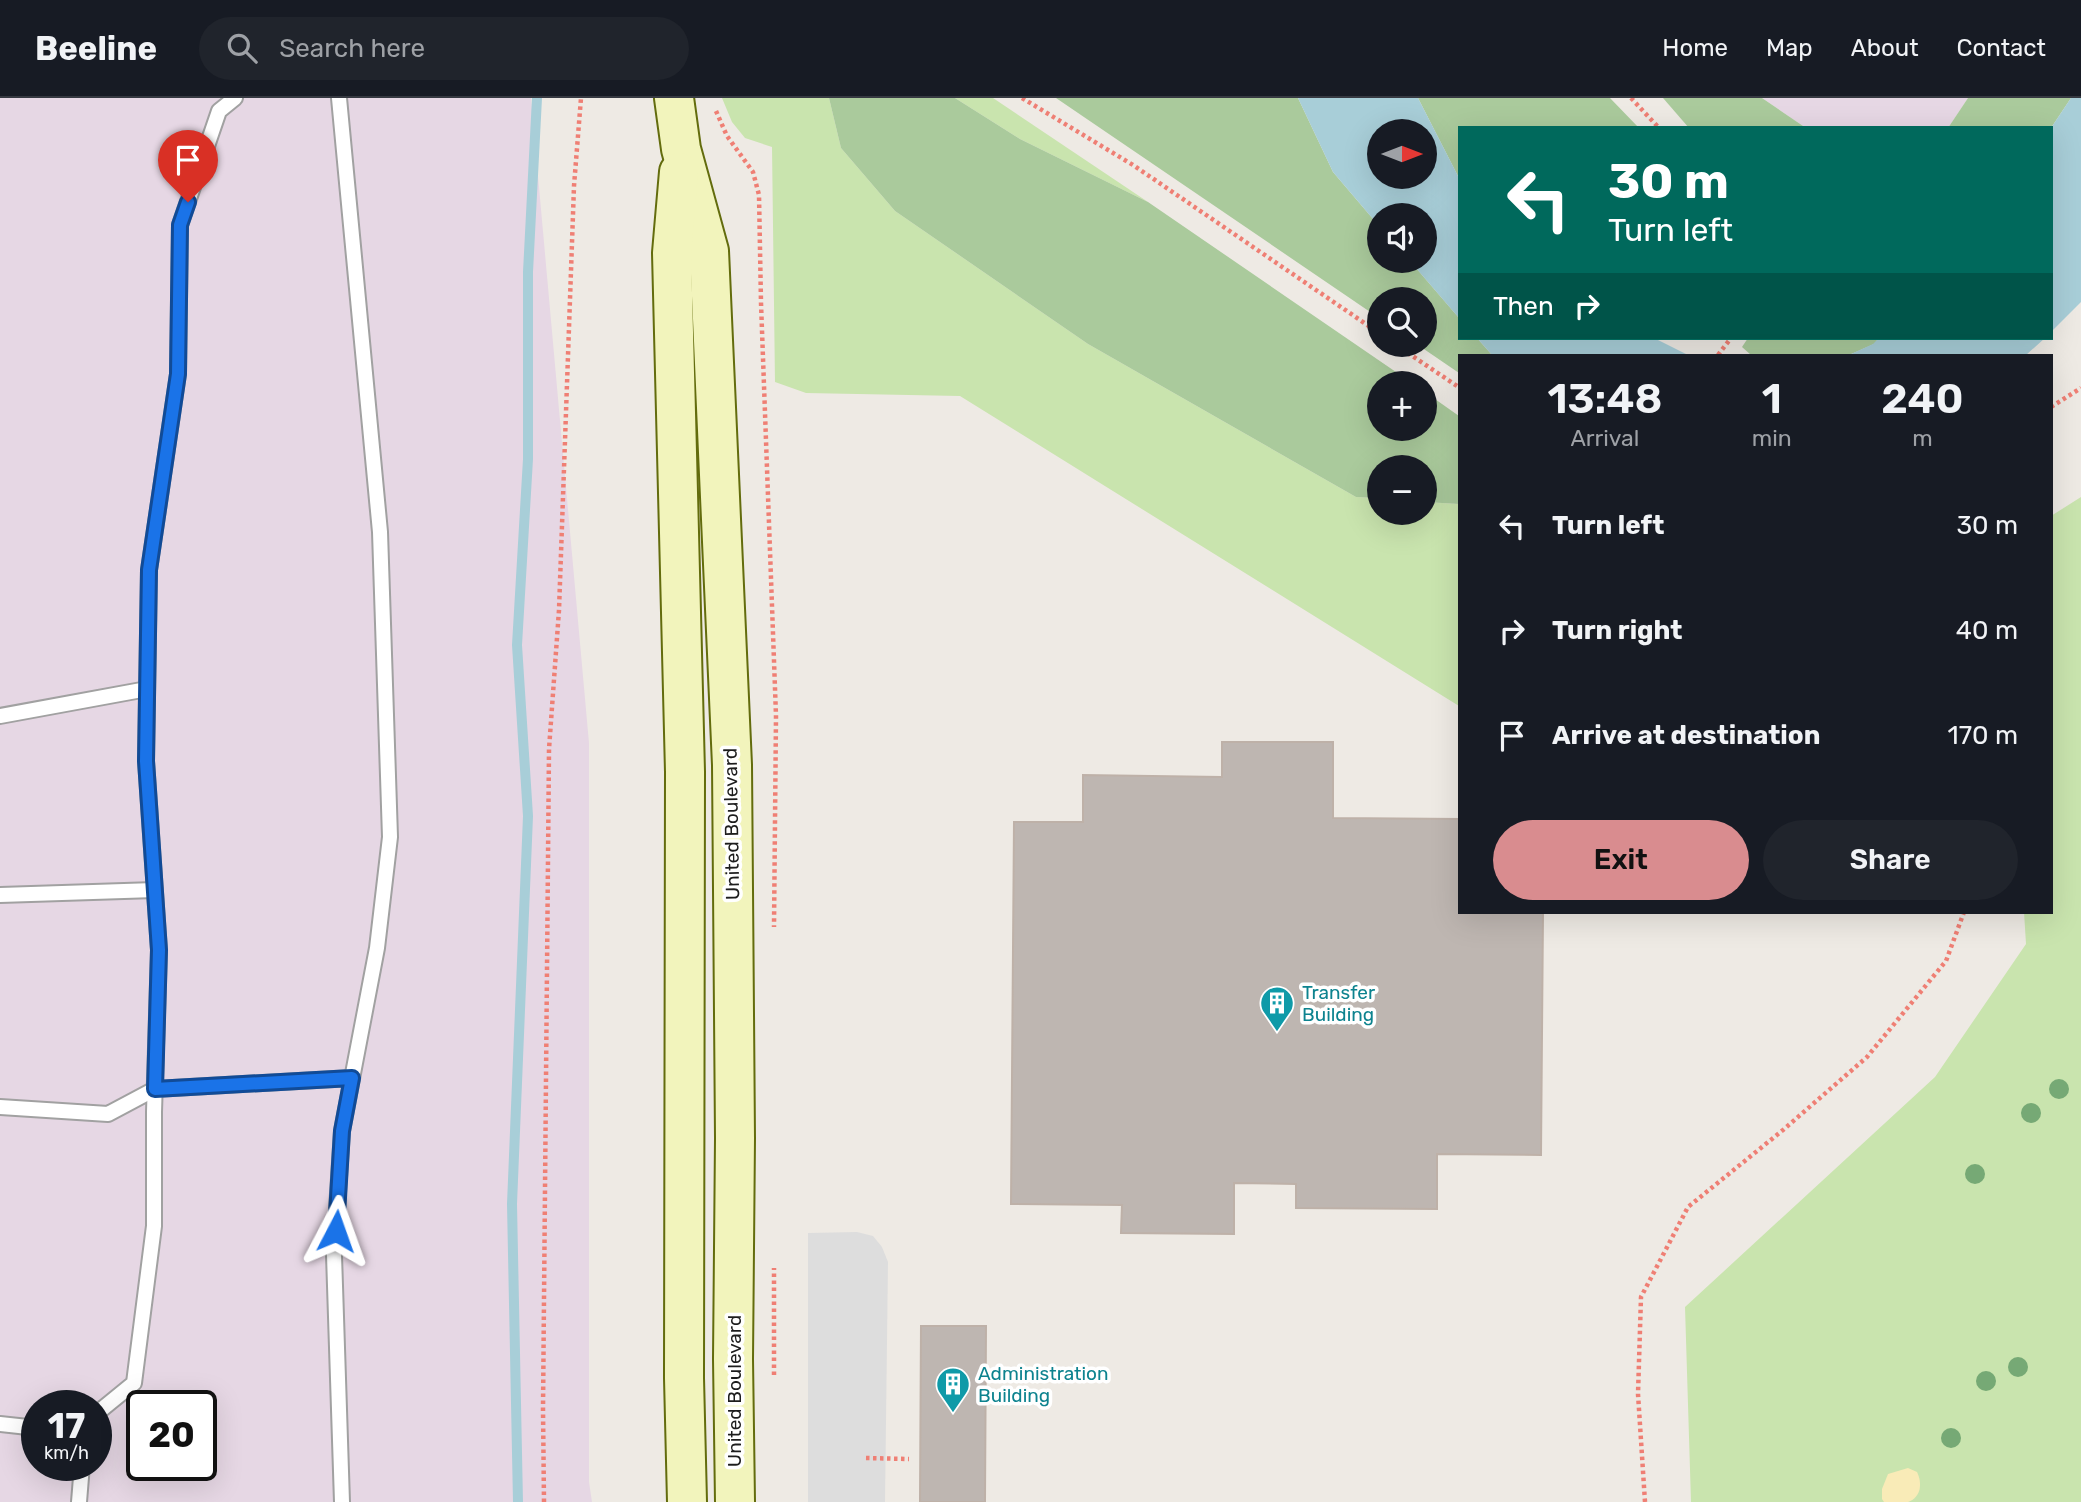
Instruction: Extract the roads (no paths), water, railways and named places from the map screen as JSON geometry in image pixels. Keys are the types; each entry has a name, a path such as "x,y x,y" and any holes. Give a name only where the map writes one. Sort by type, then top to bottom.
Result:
{"street":[{"name":"United Boulevard","path":"674,98 681,149 709,251 732,765 735,1502"},
{"name":"United Boulevard","path":"681,149 672,253 685,772 684,1378 687,1502"}],"lane":[{"path":"112,1401 134,1383 154,1226 159,950 146,761 149,570 178,374 180,225 219,111 235,98"},
{"path":"339,98 380,532 390,837 377,948 342,1131 334,1255 342,1502"},
{"path":"0,716 147,689"},
{"path":"0,895 155,890"},
{"path":"0,1107 108,1114 155,1089 352,1078"},
{"path":"0,1424 21,1426"},
{"path":"79,1502 81,1481"}],"water":[{"path":"1298,98 1418,98 1429,119 1367,119 1367,189 1437,189 1437,135 1458,176 1458,317 1437,292 1437,287 1432,287 1420,273 1437,273 1437,203 1367,203 1367,212 1333,172"},
{"path":"2071,98 2081,98 2081,302 2053,330 2053,126"},
{"path":"1479,340 1658,340 1686,354 1491,354"},
{"path":"1877,340 2043,340 2027,354 1851,354"}],"waterway":[{"path":"518,1502 512,1204 528,816 517,645 528,459 528,272 537,98"}],"place":[{"name":"Transfer Building","path":"1277,1033"},
{"name":"Administration Building","path":"953,1414"}]}
